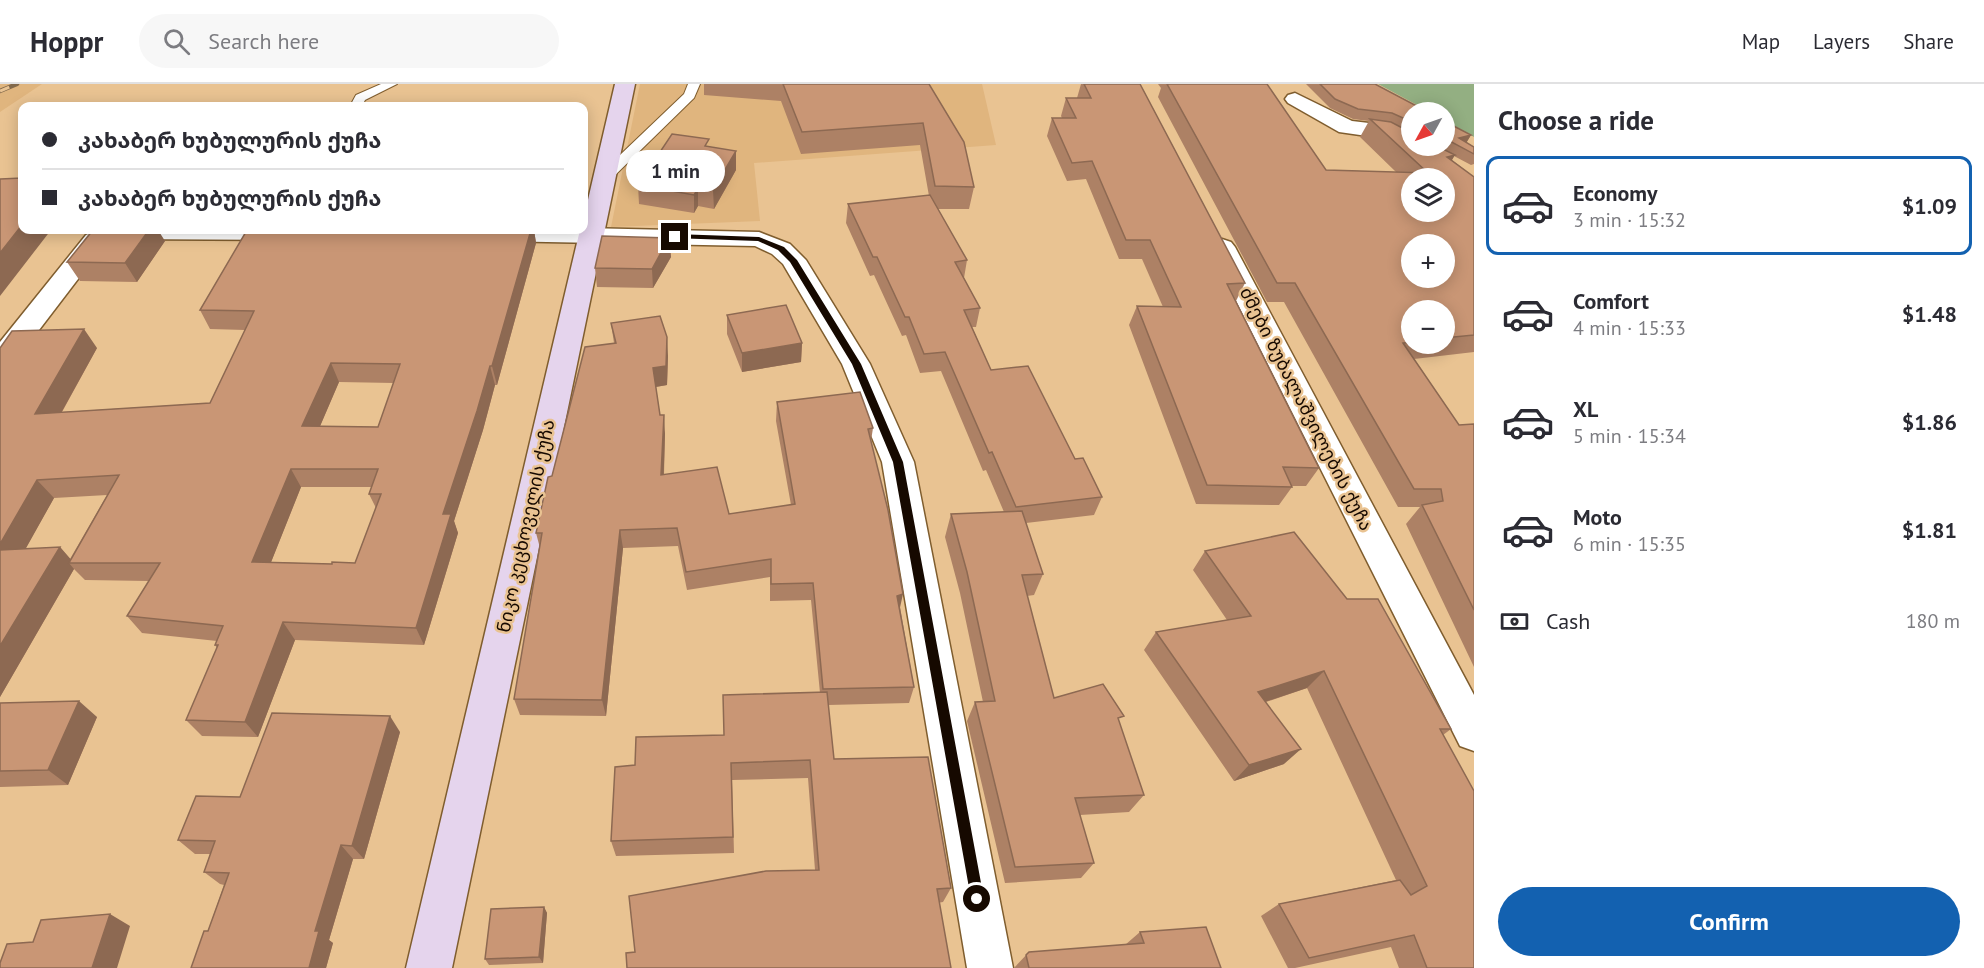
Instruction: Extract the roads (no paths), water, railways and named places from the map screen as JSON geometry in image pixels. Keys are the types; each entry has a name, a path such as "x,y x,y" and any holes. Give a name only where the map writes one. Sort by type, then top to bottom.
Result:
{"main road":[{"name":"ნიკო კეცხოველის ქუჩა","path":"429,968 624,84"}],"street":[{"path":"1295,99 1347,127 1386,132 1401,139"},
{"name":"ძმები ზუბალაშვილების ქუჩა","path":"1209,222 1474,733"},
{"path":"0,361 95,240 108,234"},
{"path":"472,234 590,234 759,239 781,249 793,260 856,364 898,462 990,968"}],"lane":[{"path":"358,102 360,99 391,84"},
{"path":"603,179 690,95 694,84"}],"railway":[{"path":"0,91 17,84"}]}
